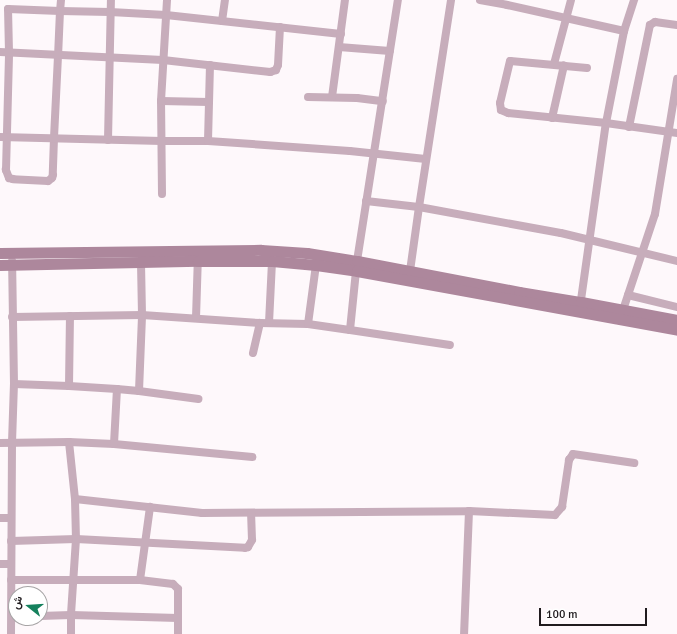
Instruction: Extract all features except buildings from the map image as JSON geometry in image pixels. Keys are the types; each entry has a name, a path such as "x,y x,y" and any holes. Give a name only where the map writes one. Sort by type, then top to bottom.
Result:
{"main road":[{"path":"0,253 198,255 276,251 306,253 357,266 580,307 623,310 677,320"},
{"path":"0,265 141,262 198,255 410,271 519,292 677,330"}],"street":[{"path":"8,0 9,52 4,96 3,137 6,170 9,178 48,181 52,175 61,0"},
{"path":"108,140 110,12 112,0"},
{"path":"162,194 161,101 167,0"},
{"path":"222,21 225,0"},
{"path":"332,97 346,0"},
{"path":"350,330 366,200 398,0"},
{"path":"410,271 451,0"},
{"path":"480,0 624,31"},
{"path":"554,64 571,0"},
{"path":"580,307 606,123 624,31 634,0"},
{"path":"8,9 166,15 341,34"},
{"path":"629,127 650,25 655,22 677,24"},
{"path":"0,52 163,60 274,71 279,62 280,27"},
{"path":"339,47 390,51"},
{"path":"587,68 510,61 500,107 503,112 508,113 606,123 677,133"},
{"path":"208,141 210,65"},
{"path":"552,118 564,65"},
{"path":"623,310 655,214 667,132 677,79"},
{"path":"308,97 332,97 383,101"},
{"path":"161,101 208,102"},
{"path":"3,137 208,141 374,153 426,159"},
{"path":"366,200 419,207 590,239 642,253 677,260"},
{"path":"11,586 11,518 14,384 12,253"},
{"path":"196,318 198,255"},
{"path":"270,323 272,261"},
{"path":"139,391 142,315 141,262"},
{"path":"308,324 316,265"},
{"path":"628,295 677,307"},
{"path":"12,317 142,315 260,323 308,324 450,346"},
{"path":"69,386 70,316"},
{"path":"253,353 260,323"},
{"path":"14,384 117,389 198,399"},
{"path":"114,444 117,389"},
{"path":"69,442 75,498 76,539 71,634"},
{"path":"0,443 69,442 114,444 252,457"},
{"path":"75,498 202,513 469,511 555,515 562,507 569,460 573,454 634,463"},
{"path":"140,580 150,507"},
{"path":"464,634 469,511"},
{"path":"11,541 76,539 245,548 248,547 252,540 251,513"},
{"path":"0,518 11,518"},
{"path":"0,564 11,564"},
{"path":"11,580 140,580 176,586 178,589 178,634"},
{"path":"48,616 178,618"}]}
